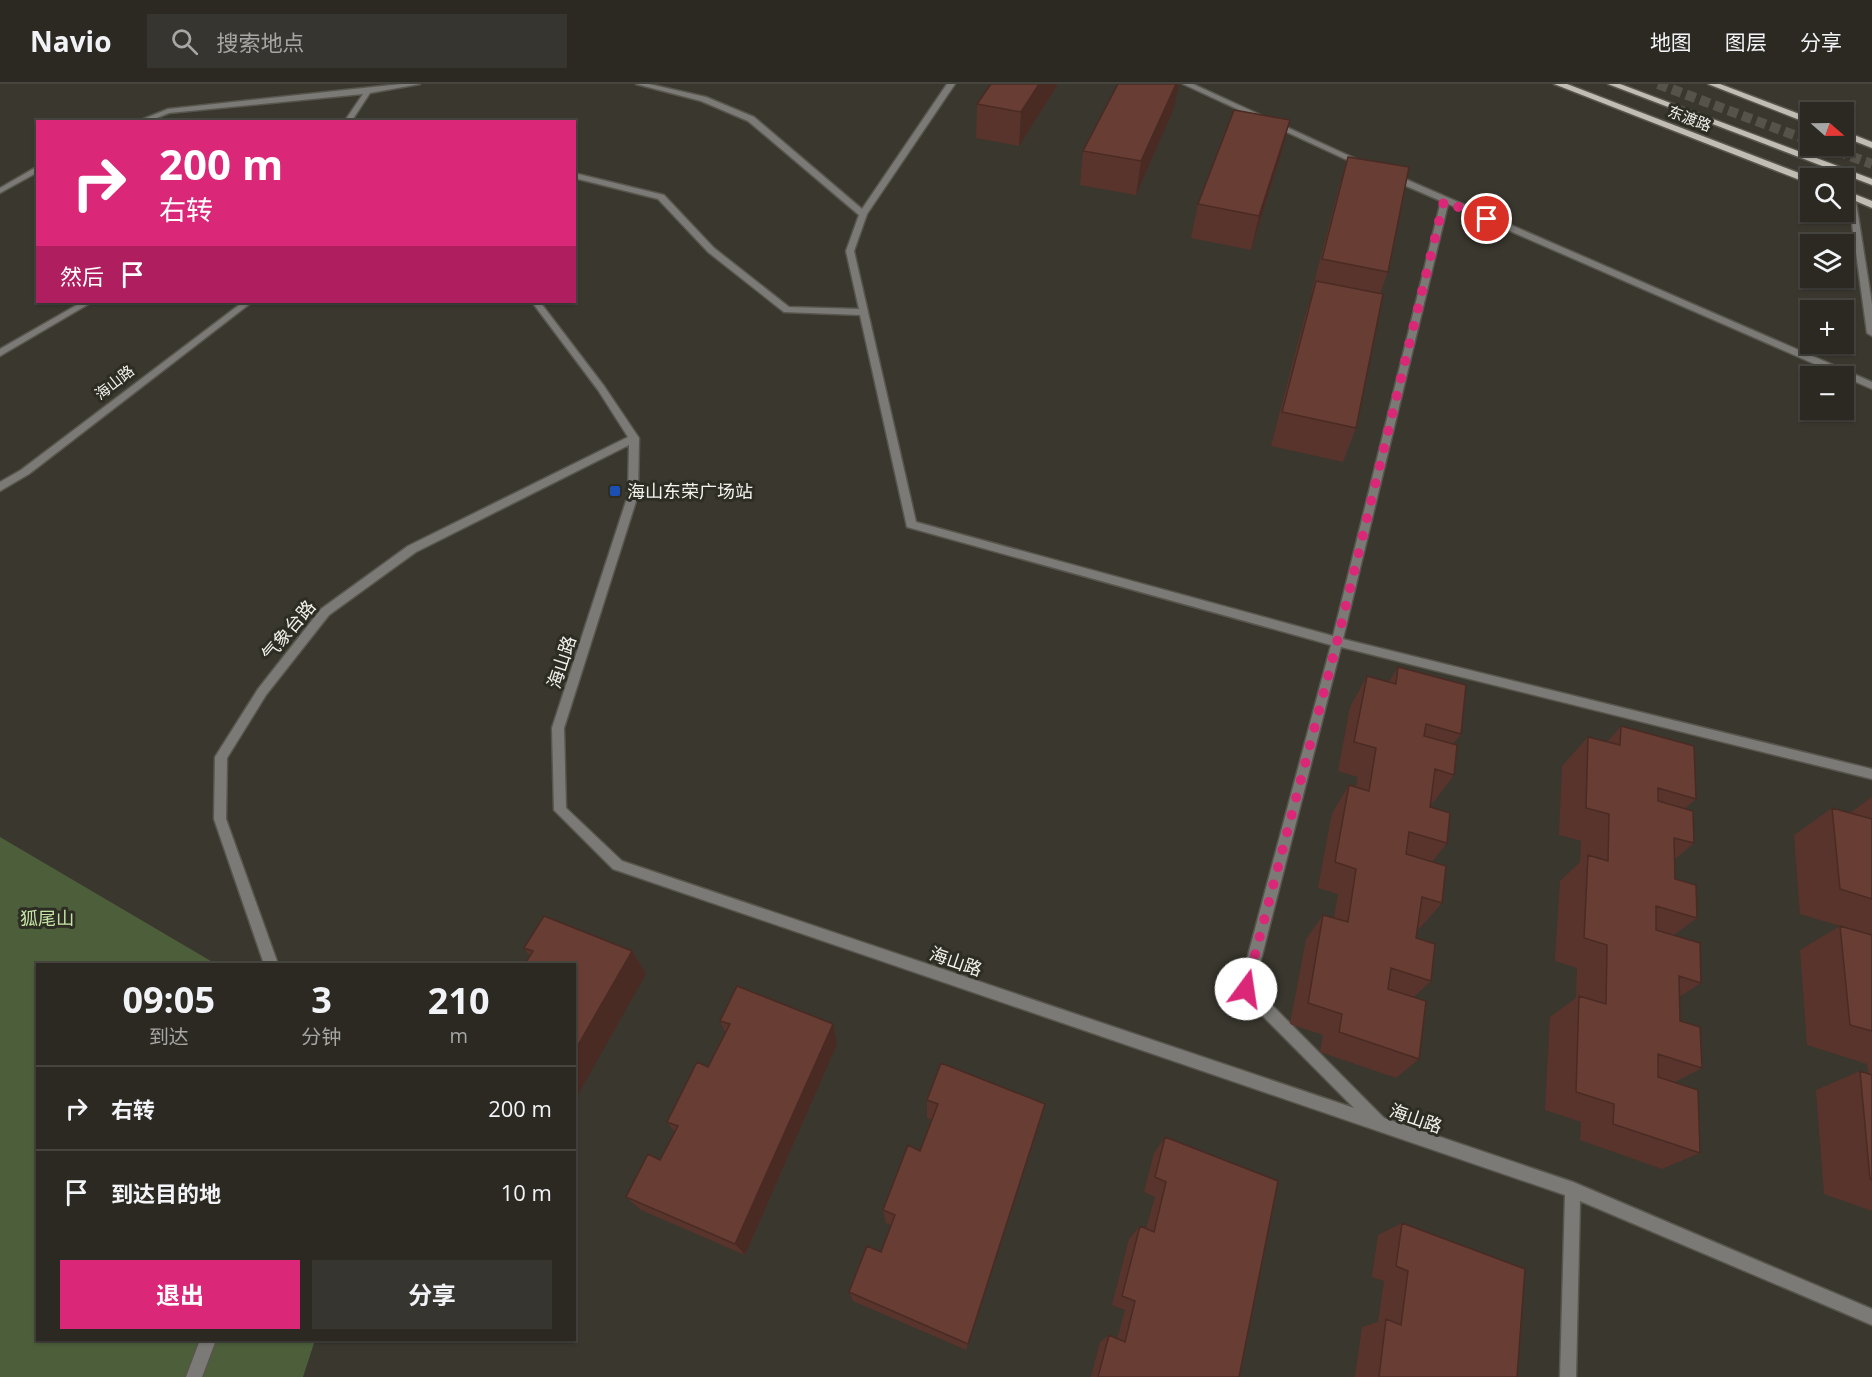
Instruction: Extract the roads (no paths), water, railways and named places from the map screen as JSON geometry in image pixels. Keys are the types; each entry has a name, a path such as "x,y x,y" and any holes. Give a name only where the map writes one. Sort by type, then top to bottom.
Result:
{"main road":[{"name":"东渡路","path":"1559,84 1800,177"},
{"path":"1612,84 1872,182"},
{"path":"1712,84 1800,117"},
{"path":"1854,138 1872,145"},
{"path":"1854,198 1872,205"}],"street":[{"path":"144,120 168,111 416,84"},
{"path":"640,84 703,99 751,119 863,214"},
{"path":"951,84 863,214 850,251 911,524 1337,642 1872,774"},
{"path":"1187,84 1369,167"},
{"path":"348,120 368,91"},
{"path":"0,191 36,169"},
{"path":"1380,172 1872,386"},
{"path":"576,176 661,197 711,250 787,310 864,312"},
{"path":"1382,1125 1246,989 1337,642 1444,201"},
{"path":"1852,222 1872,333"},
{"path":"0,353 86,303"},
{"name":"海山路","path":"0,487 25,472 247,303"},
{"path":"537,303 601,388 634,438"},
{"name":"海山路","path":"634,438 633,495 558,729 560,810 618,865 1573,1190 1872,1317"},
{"name":"气象台路","path":"271,963 220,819 221,757 262,692 325,612 412,549 634,438"},
{"path":"1568,1377 1573,1190"},
{"path":"194,1377 208,1341"}],"tunnel":[{"path":"1658,84 1800,137"},
{"path":"1850,156 1872,164"}],"place":[{"name":"海山东荣广场站","path":"615,491"}],"park label":[{"name":"狐尾山","path":"47,918"}]}
